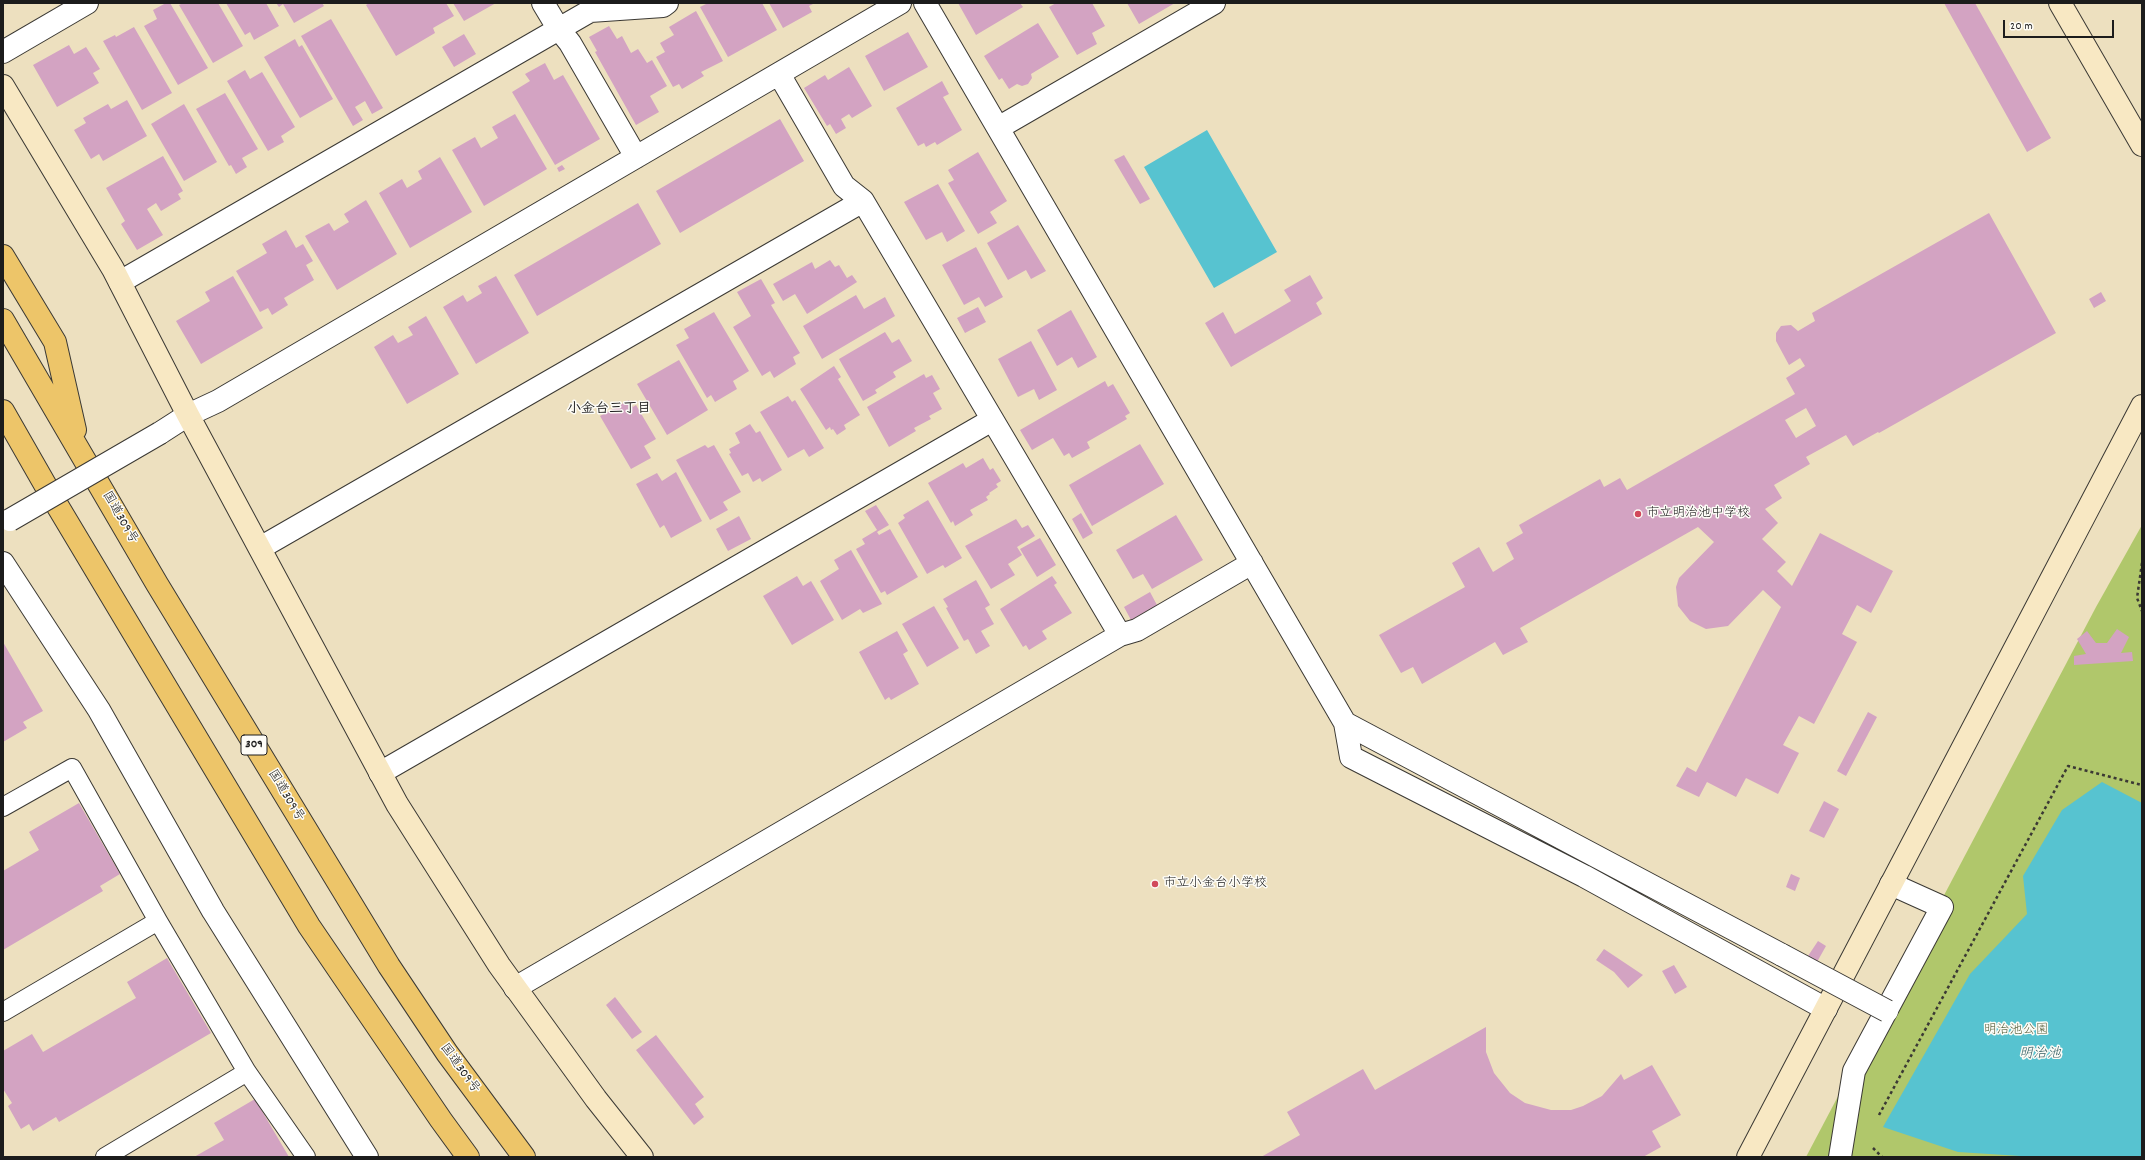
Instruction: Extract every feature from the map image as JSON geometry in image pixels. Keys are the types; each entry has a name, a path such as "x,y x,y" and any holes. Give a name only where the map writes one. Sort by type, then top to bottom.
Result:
{"highway":[{"path":"3,256 55,342 80,452"},
{"name":"国道309号","path":"3,320 161,591 389,966 447,1053 524,1157"},
{"path":"3,411 55,502 309,926 441,1120 468,1157"}],"street":[{"path":"3,52 87,3"},
{"path":"544,3 558,28 570,43 636,157"},
{"path":"120,282 558,28 590,11 663,6 667,3"},
{"path":"6,522 160,433 188,415 218,401 900,3"},
{"path":"925,3 1345,723 1351,757 1584,876 1826,1008"},
{"path":"998,128 1214,3"},
{"path":"2060,3 2142,145"},
{"path":"779,74 844,186 863,201 1120,635"},
{"path":"3,86 120,282 188,415 401,811 515,988 596,1099 642,1157"},
{"path":"260,548 863,201"},
{"path":"1748,1157 2142,406"},
{"path":"380,773 992,420"},
{"path":"3,563 99,710 213,911 367,1157"},
{"path":"515,988 1120,635 1137,630 1252,563"},
{"path":"1345,723 1887,1010"},
{"path":"1840,1157 1854,1071 1942,907 1891,884"}],"lane":[{"path":"3,807 72,768 158,921 247,1072 306,1157"},
{"path":"3,1012 158,921"},
{"path":"105,1157 247,1072"}],"path":[{"path":"2142,563 2136,598 2142,611"},
{"path":"1877,1120 2068,766 2142,785"},
{"path":"1871,1146 1882,1157"}],"green space":[{"name":"明治池公園","path":"2142,525 2142,1157 1806,1157 2096,607"}],"water":[{"path":"1207,130 1277,252 1214,288 1144,167"},
{"name":"明治池","path":"2102,782 2142,803 2142,1157 2036,1157 1958,1152 1883,1127 1970,974 2027,914 2023,876 2062,810"}],"building":[{"path":"166,3 170,3 208,68 178,85 144,26 157,19 153,10"},
{"path":"183,3 218,3 243,46 213,63 179,5"},
{"path":"226,3 266,3 279,26 254,40 250,32 245,35"},
{"path":"276,3 322,3 324,6 294,23 283,4 279,7"},
{"path":"369,3 446,3 454,16 433,28 435,33 396,56 366,5"},
{"path":"453,3 496,3 464,21"},
{"path":"708,3 762,3 777,30 728,57 700,7"},
{"path":"769,3 815,3 809,6 812,12 783,28"},
{"path":"958,3 1020,3 1023,7 976,35"},
{"path":"1056,3 1092,3 1105,26 1092,33 1097,44 1077,55 1049,7"},
{"path":"1127,3 1175,3 1139,24"},
{"path":"1944,3 1975,3 2051,138 2027,152"},
{"path":"696,11 723,61 701,72 704,76 682,89 679,84 673,87 656,57 665,52 660,43 674,35 669,27"},
{"path":"331,19 383,108 372,114 365,101 355,107 363,120 353,126 301,36"},
{"path":"1038,23 1059,57 1031,74 1032,78 1028,84 1022,86 1017,84 1009,89 1002,78 999,80 984,56"},
{"path":"609,26 617,39 622,36 631,53 638,49 647,63 652,60 667,86 650,96 659,112 636,125 595,52 597,51 589,37"},
{"path":"134,27 172,93 142,110 103,41 115,35 116,37"},
{"path":"908,32 928,67 884,91 865,56"},
{"path":"464,34 476,54 454,67 442,47"},
{"path":"295,39 299,47 302,45 333,99 300,118 264,57"},
{"path":"69,45 74,54 86,47 100,69 93,73 99,83 57,107 33,65"},
{"path":"545,63 554,80 563,75 600,139 555,165 512,92 530,81 525,74"},
{"path":"849,67 872,106 852,118 849,114 841,119 846,128 836,134 830,124 827,126 804,88 825,75 828,80"},
{"path":"245,70 250,79 262,72 295,127 281,136 284,142 268,151 227,81"},
{"path":"942,81 949,94 943,97 962,130 937,145 935,142 926,147 924,143 918,146 896,108"},
{"path":"225,93 258,149 242,158 247,167 236,174 231,165 229,166 196,109"},
{"path":"127,100 147,136 103,161 99,154 91,159 74,130 86,123 83,118 108,104 111,109"},
{"path":"184,104 217,162 184,181 151,124"},
{"path":"515,114 547,169 484,206 452,150 475,137 481,148 498,138 492,127"},
{"path":"780,119 804,161 680,233 656,191"},
{"path":"978,152 1007,201 990,212 997,223 978,234 948,183 954,180 948,170"},
{"path":"1124,155 1150,199 1140,204 1114,160"},
{"path":"163,156 183,191 178,194 181,199 161,211 156,203 147,209 163,235 137,250 121,224 125,221 106,188"},
{"path":"440,157 472,212 410,248 379,193 402,179 407,188 422,179 418,171"},
{"path":"562,165 565,169 559,172 557,168"},
{"path":"938,184 965,231 947,242 942,232 926,240 904,202"},
{"path":"366,200 397,254 337,290 305,236 329,223 334,231 349,222 344,214"},
{"path":"638,203 661,244 537,316 514,275"},
{"path":"1989,213 2056,333 1879,433 1878,432 1853,446 1846,435 1806,457 1810,464 1774,485 1782,498 1765,509 1778,523 1762,539 1786,562 1777,571 1792,586 1820,533 1893,571 1871,613 1857,605 1842,634 1857,642 1814,724 1799,716 1783,745 1799,753 1778,794 1746,778 1736,797 1707,782 1699,797 1676,786 1687,767 1696,772 1781,607 1763,590 1728,626 1706,629 1690,621 1678,606 1676,587 1679,578 1714,542 1698,527 1520,628 1528,642 1503,655 1495,642 1422,684 1413,667 1401,673 1379,635 1465,587 1452,563 1479,547 1493,572 1514,559 1506,543 1523,533 1519,525 1600,479 1604,487 1620,478 1627,490 1795,394 1786,378 1805,366 1800,358 1789,365 1776,341 1776,333 1781,326 1791,325 1798,331 1815,321 1812,313","holes":["1806,408 1816,426 1796,438 1785,420"]},
{"path":"1018,225 1046,271 1031,279 1026,270 1008,280 987,243"},
{"path":"286,230 296,248 303,244 313,261 306,265 314,280 284,298 288,305 272,315 268,308 260,312 236,271 267,253 262,244"},
{"path":"976,247 1003,297 985,307 979,297 964,305 942,265"},
{"path":"830,260 835,267 839,265 847,278 852,275 857,282 807,314 795,294 783,301 773,284 812,262 815,269"},
{"path":"1310,275 1323,298 1316,303 1322,314 1231,367 1205,323 1223,312 1235,334 1291,301 1284,290"},
{"path":"233,276 263,328 201,364 176,321 210,301 205,292"},
{"path":"496,276 529,333 476,364 443,307 463,295 467,302 482,293 478,286"},
{"path":"761,279 775,303 771,305 800,353 793,357 796,364 774,378 770,371 762,376 733,327 751,316 737,292"},
{"path":"2101,292 2106,301 2094,308 2089,299"},
{"path":"856,295 864,309 885,297 895,316 822,359 803,326"},
{"path":"978,307 986,322 965,333 957,318"},
{"path":"1071,310 1097,357 1078,368 1072,357 1057,366 1037,330"},
{"path":"714,312 749,371 733,381 737,389 715,402 711,395 707,398 676,345 689,338 684,329"},
{"path":"426,316 459,374 407,404 374,347 393,335 398,343 413,335 408,327"},
{"path":"885,332 892,343 899,339 912,361 893,372 896,377 875,390 877,393 863,401 839,359"},
{"path":"1031,341 1057,390 1039,400 1034,389 1018,397 998,359"},
{"path":"679,360 708,410 667,435 637,384"},
{"path":"834,366 841,377 838,379 860,415 844,425 846,429 837,435 833,429 831,430 830,427 826,430 800,389"},
{"path":"924,374 926,378 932,375 940,389 933,393 942,409 929,416 931,419 914,428 916,431 889,447 867,407"},
{"path":"1105,381 1108,387 1113,384 1130,413 1125,416 1127,419 1087,442 1090,448 1072,458 1069,453 1064,456 1053,438 1032,450 1020,430"},
{"path":"788,396 792,402 795,400 824,448 809,457 804,449 788,458 760,412"},
{"path":"629,400 633,407 636,405 656,439 644,446 651,458 631,469 600,416"},
{"path":"750,424 756,433 760,431 782,470 762,482 760,478 753,482 748,473 742,476 729,454 731,453 729,449 740,443 735,433"},
{"path":"1140,444 1164,484 1092,526 1069,485"},
{"path":"705,445 708,448 714,445 741,492 723,502 728,510 710,520 676,460"},
{"path":"983,458 990,470 993,468 1001,481 996,484 998,487 986,497 988,500 970,510 973,515 955,526 953,521 951,523 928,483 963,463 966,468"},
{"path":"676,472 702,521 671,538 664,525 660,528 636,484 657,473 662,481"},
{"path":"928,500 962,558 945,568 943,565 927,574 898,523 905,518 903,515"},
{"path":"876,505 889,525 877,532 879,535 890,529 918,577 887,595 885,591 881,593 856,549 865,544 862,539 877,530 865,511"},
{"path":"1081,513 1093,533 1083,539 1072,519"},
{"path":"1176,515 1203,560 1152,589 1143,574 1133,579 1116,550"},
{"path":"739,516 751,539 728,551 716,529"},
{"path":"1016,519 1022,528 1028,525 1035,536 1017,547 1022,555 1008,564 1015,575 991,589 965,546"},
{"path":"1040,538 1056,565 1037,577 1020,549"},
{"path":"851,550 882,604 863,613 860,609 842,620 820,581 839,569 834,560"},
{"path":"797,576 803,586 811,581 834,620 792,645 763,596"},
{"path":"1052,576 1057,583 1054,585 1072,613 1042,631 1047,639 1029,650 1026,645 1023,647 1000,609"},
{"path":"976,580 990,605 985,608 994,624 981,631 990,646 976,654 968,639 964,641 946,608 948,607 943,599"},
{"path":"1150,592 1157,605 1131,620 1124,607"},
{"path":"934,606 959,648 927,667 902,624"},
{"path":"2117,629 2129,637 2121,653 2132,652 2133,661 2074,665 2074,656 2086,654 2077,639 2087,631 2096,643 2107,643"},
{"path":"897,631 908,651 903,654 919,684 891,700 889,697 885,700 859,652"},
{"path":"3,642 43,711 23,722 27,728 3,742"},
{"path":"1868,712 1877,717 1846,776 1837,771"},
{"path":"1824,801 1839,809 1824,838 1809,831"},
{"path":"79,803 120,874 100,886 103,891 3,950 3,871 39,850 29,832"},
{"path":"1791,874 1800,878 1795,891 1786,887"},
{"path":"1818,941 1826,946 1817,962 1808,956"},
{"path":"1604,949 1643,975 1628,988 1614,972 1596,960"},
{"path":"167,958 211,1033 59,1122 56,1117 33,1131 29,1124 21,1129 8,1106 12,1103 3,1089 3,1051 32,1034 43,1052 136,998 127,982"},
{"path":"1674,965 1687,987 1675,994 1662,971"},
{"path":"615,997 642,1032 632,1039 606,1005"},
{"path":"1486,1027 1486,1052 1494,1073 1510,1093 1525,1103 1551,1110 1571,1110 1583,1106 1602,1096 1621,1074 1624,1080 1652,1065 1681,1115 1652,1131 1661,1147 1643,1157 1261,1157 1300,1135 1287,1112 1363,1069 1375,1090"},
{"path":"656,1035 704,1097 695,1104 704,1117 694,1125 636,1050"},
{"path":"255,1099 289,1157 194,1157 224,1140 214,1123"}],"place":[{"name":"市立明治池中学校","path":"1638,514"},
{"name":"市立小金台小学校","path":"1155,884"}],"district":[{"name":"小金台三丁目","path":"609,410"}]}
